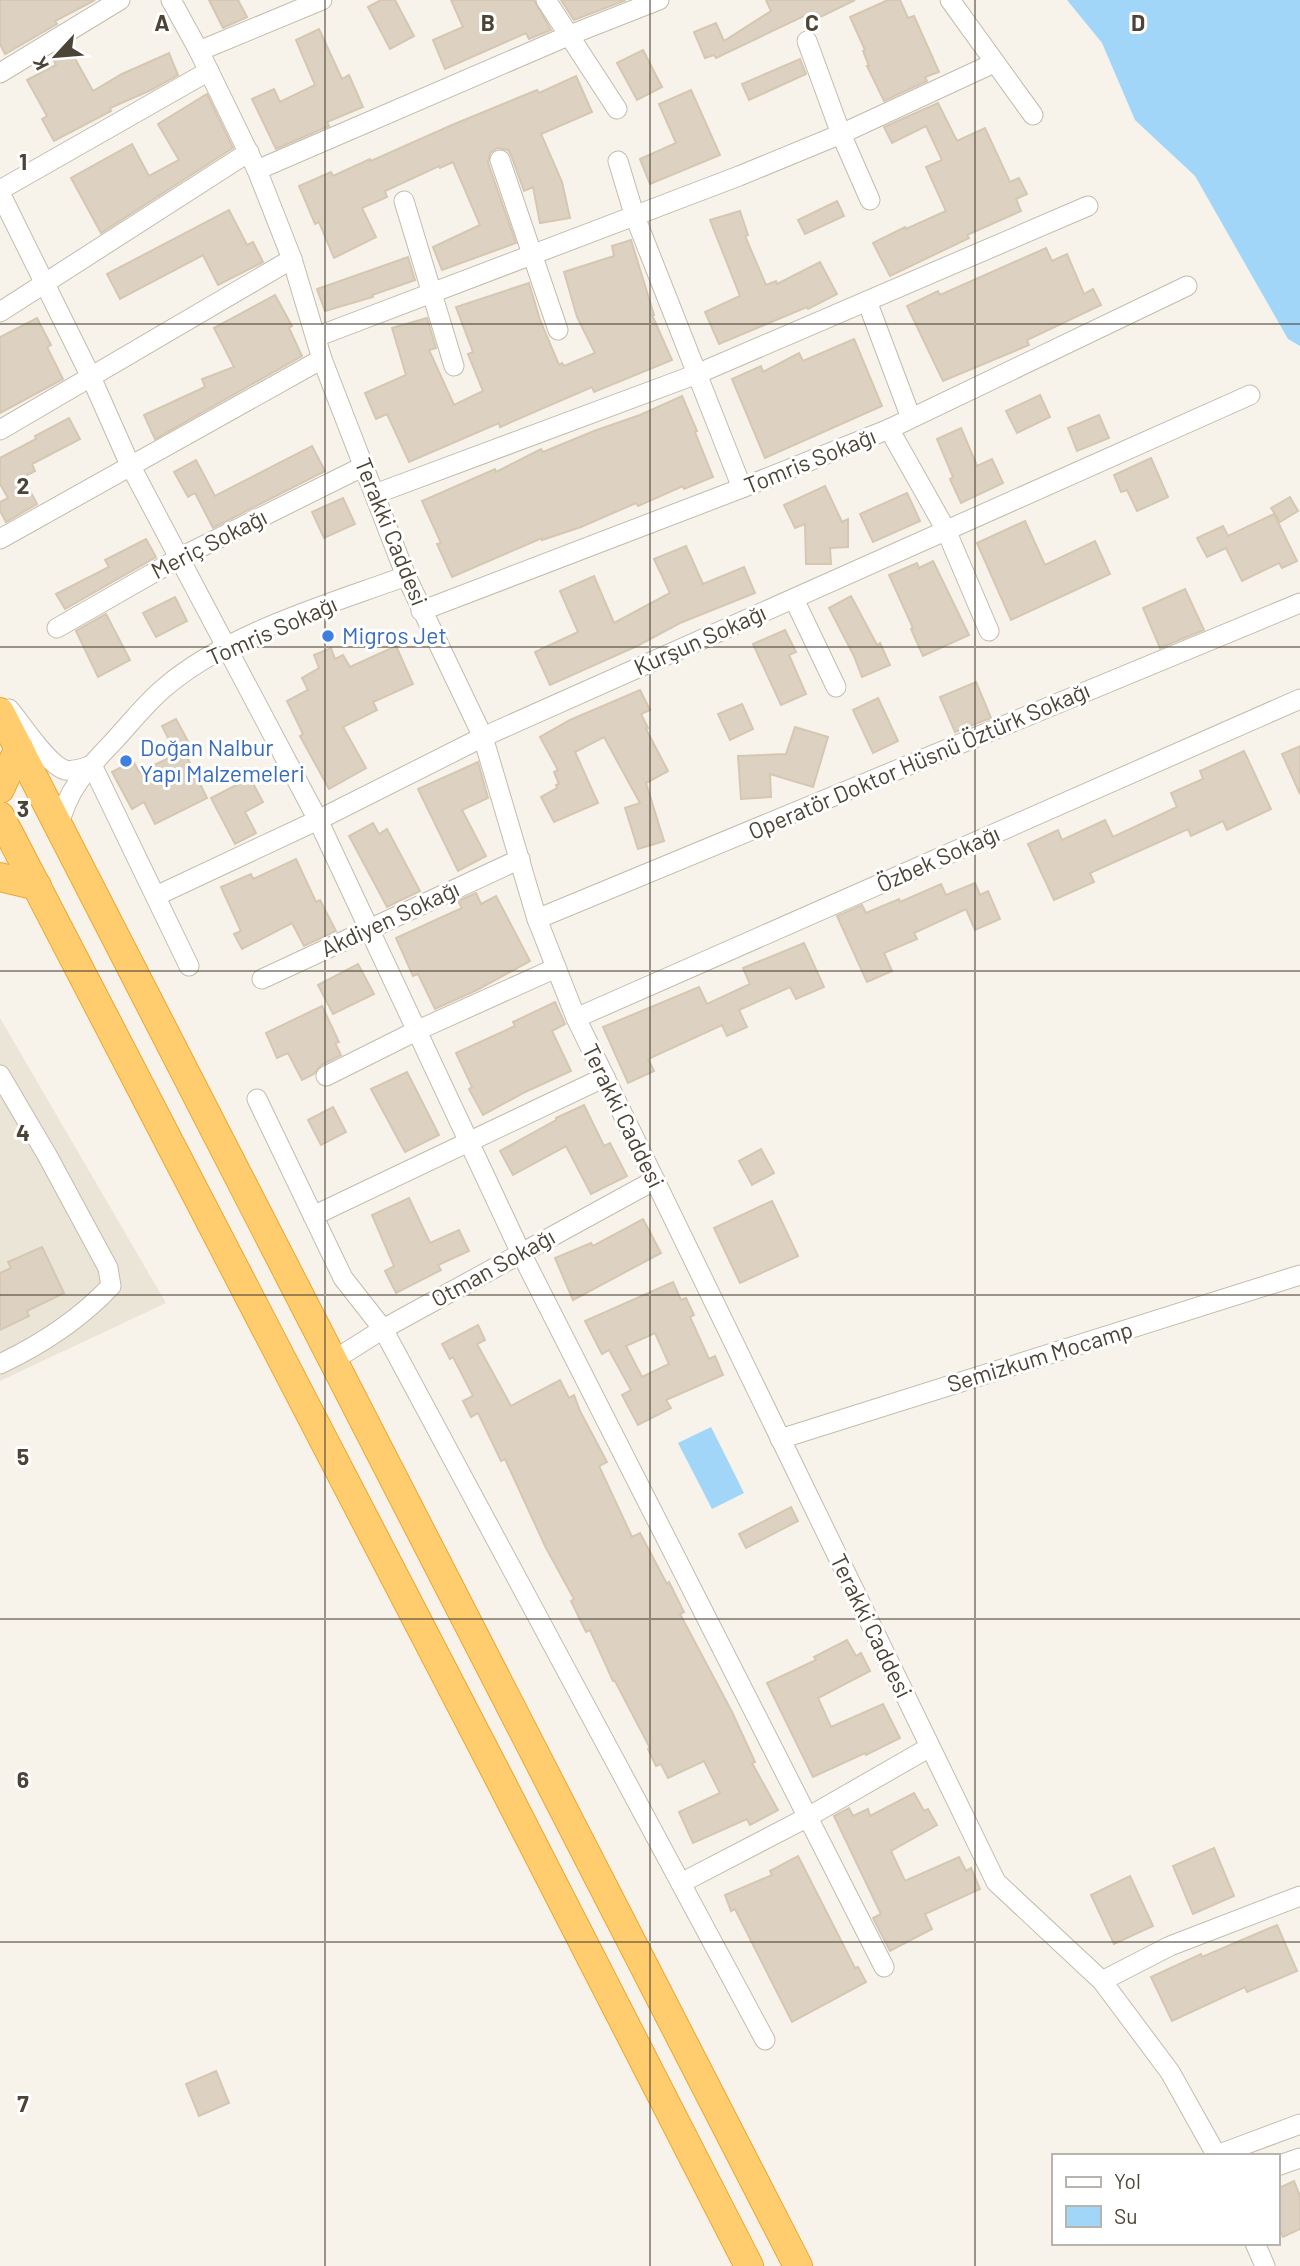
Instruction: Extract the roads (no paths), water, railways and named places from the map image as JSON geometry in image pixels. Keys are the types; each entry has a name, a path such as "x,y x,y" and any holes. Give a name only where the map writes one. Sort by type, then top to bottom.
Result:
{"highway":[{"path":"0,712 798,2266"},
{"path":"0,789 19,748"},
{"path":"0,817 749,2266"},
{"path":"0,877 37,886"}],"street":[{"path":"0,73 120,0"},
{"name":"Terakki Caddesi","path":"172,0 253,161 292,259 322,359 406,576 483,737 537,919 556,968 576,1018 654,1180 996,1882 1102,1981 1170,2072 1216,2154"},
{"path":"199,51 323,0"},
{"path":"546,0 617,109"},
{"path":"0,312 253,161 659,0"},
{"path":"950,0 1033,115"},
{"path":"807,41 841,134 870,200"},
{"path":"316,337 739,176 841,134 994,63"},
{"path":"209,71 0,191 91,377 130,465 318,820 521,1253 884,1967"},
{"path":"500,160 558,330"},
{"path":"618,161 634,214 742,488"},
{"path":"404,201 454,366"},
{"path":"375,494 697,374 1088,206"},
{"path":"0,430 292,259"},
{"name":"Tomris Sokağı","path":"421,611 889,429 1187,286"},
{"path":"867,301 911,418"},
{"path":"0,539 322,359"},
{"name":"Kurşun Sokağı","path":"156,896 318,820 483,737 1250,395"},
{"path":"889,429 946,530 989,631"},
{"name":"Meriç Sokağı","path":"57,628 181,557 365,466"},
{"name":"Tomris Sokağı","path":"59,827 67,797 92,765 163,689 194,666 286,621 406,576"},
{"path":"794,599 836,687"},
{"name":"Operatör Doktor Hüsnü Öztürk Sokağı","path":"537,919 1300,603"},
{"path":"0,698 40,750 63,769 75,771 92,765 190,966"},
{"name":"Özbek Sokağı","path":"576,1018 1300,699"},
{"name":"Akdiyen Sokağı","path":"262,979 520,859"},
{"path":"326,1076 416,1031 556,968"},
{"path":"0,1074 108,1268 111,1286 93,1305 20,1354 0,1364"},
{"path":"313,1216 605,1077"},
{"path":"257,1099 343,1278 383,1329 765,2040"},
{"name":"Otman Sokağı","path":"334,1360 383,1329 654,1180"},
{"name":"Semizkum Mocamp","path":"780,1439 1300,1275"},
{"path":"681,1883 808,1816 930,1746"},
{"path":"1102,1981 1170,1947 1300,1896"},
{"path":"1220,2154 1300,2124"},
{"path":"1279,2165 1300,2158"},
{"path":"1256,2245 1265,2266"}],"water":[{"path":"1067,0 1300,0 1300,346 1288,339 1195,176 1135,120 1102,43"},
{"path":"711,1427 744,1493 712,1509 678,1443"}],"place":[{"name":"Migros Jet","path":"328,636"},
{"name":"Doğan Nalbur Yapı Malzemeleri","path":"126,761"}]}
